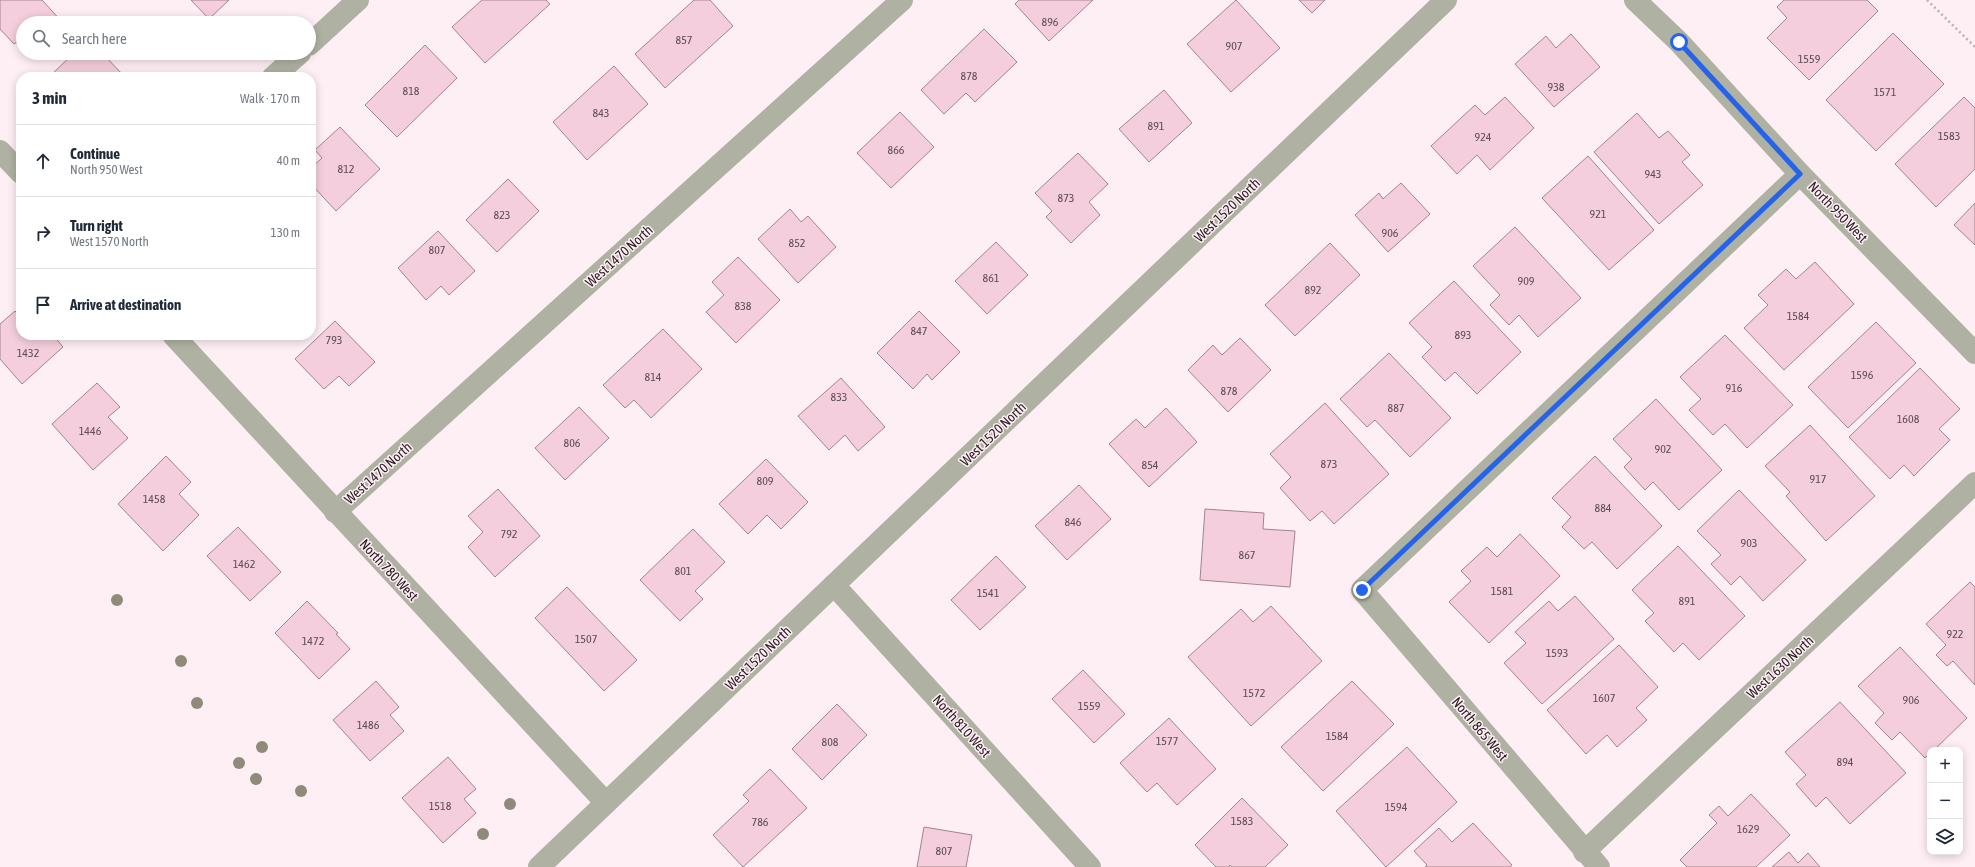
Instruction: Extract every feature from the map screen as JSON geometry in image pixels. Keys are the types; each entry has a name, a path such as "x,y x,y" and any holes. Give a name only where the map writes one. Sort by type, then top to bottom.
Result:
{"street":[{"path":"316,39 358,0"},
{"name":"West 1470 North","path":"335,512 902,0"},
{"name":"West 1520 North","path":"539,867 1446,0"},
{"name":"North 950 West","path":"1635,0 1679,42 1800,174 1975,353"},
{"path":"279,72 292,60"},
{"path":"0,151 16,168"},
{"name":"North 865 West","path":"1592,859 1362,590 1800,174"},
{"name":"North 780 West","path":"178,340 335,512 606,803"},
{"name":"West 1630 North","path":"1592,859 1975,483"},
{"name":"North 810 West","path":"834,585 1090,867"}],"path":[{"path":"1927,0 1975,47"}],"building":[{"path":"0,0 42,0 57,16 16,16 16,42 14,44 0,29"},
{"path":"191,0 229,0 212,16 206,16"},
{"path":"482,0 546,0 550,4 485,63 452,27"},
{"path":"694,0 710,0 733,26 665,88 635,54"},
{"path":"1019,0 1093,0 1049,41 1015,4"},
{"path":"1236,0 1280,48 1231,92 1187,44"},
{"path":"1299,0 1325,0 1312,13"},
{"path":"1784,0 1867,0 1878,11 1809,80 1767,38 1787,18 1777,7"},
{"path":"984,29 1017,62 975,102 966,93 944,114 921,90"},
{"path":"1893,33 1944,84 1876,151 1826,100"},
{"path":"1571,34 1600,67 1554,107 1515,64 1546,36 1556,48"},
{"path":"425,45 457,78 397,137 365,105"},
{"path":"67,60 109,60 120,72 54,72"},
{"path":"614,66 648,104 587,160 553,122"},
{"path":"1164,90 1192,123 1149,162 1119,129"},
{"path":"1505,97 1534,128 1490,170 1477,155 1457,174 1431,146 1475,105 1485,115"},
{"path":"1964,97 1975,108 1975,169 1936,207 1895,164"},
{"path":"900,112 934,147 891,188 857,153"},
{"path":"1637,113 1659,138 1668,131 1690,155 1682,162 1703,185 1659,224 1594,152"},
{"path":"340,127 380,169 336,211 316,189 316,163 322,158 316,149"},
{"path":"1078,153 1108,184 1089,202 1100,215 1071,243 1046,217 1052,211 1035,193"},
{"path":"1588,156 1654,230 1609,270 1542,198"},
{"path":"508,179 539,211 497,252 466,220"},
{"path":"1401,183 1430,214 1388,252 1355,215 1379,193 1383,199"},
{"path":"1975,203 1975,245 1954,225"},
{"path":"790,209 801,222 808,216 836,247 798,283 758,239"},
{"path":"1515,227 1581,298 1538,337 1519,315 1509,325 1490,305 1500,295 1473,266"},
{"path":"438,231 475,271 449,295 441,286 426,300 398,268"},
{"path":"996,242 1028,275 987,314 955,281"},
{"path":"1330,243 1360,275 1295,336 1265,305"},
{"path":"738,257 780,300 736,343 706,312 724,295 712,282"},
{"path":"1815,262 1854,304 1784,370 1744,328 1768,305 1758,295 1786,269 1796,279"},
{"path":"1454,281 1521,352 1477,394 1455,372 1445,381 1422,357 1432,347 1409,323"},
{"path":"15,311 16,340 57,340 63,347 22,384 0,359 0,324"},
{"path":"919,311 960,352 932,380 927,374 913,389 877,353"},
{"path":"335,321 375,362 349,386 339,376 324,389 295,359"},
{"path":"1876,322 1916,363 1848,428 1808,387"},
{"path":"663,329 702,369 651,418 634,400 625,408 603,385"},
{"path":"1725,335 1793,405 1747,448 1725,424 1713,435 1689,410 1701,399 1680,377"},
{"path":"1240,338 1271,370 1228,412 1188,370 1213,345 1222,355"},
{"path":"1389,353 1451,418 1410,457 1375,420 1367,427 1340,399"},
{"path":"1920,368 1960,409 1939,429 1950,440 1914,476 1904,465 1890,479 1849,437"},
{"path":"841,378 885,427 858,451 845,435 829,450 798,416"},
{"path":"97,383 120,407 108,417 128,438 93,470 52,424"},
{"path":"1656,399 1722,470 1679,510 1653,482 1645,490 1624,467 1632,459 1613,439"},
{"path":"1325,403 1389,474 1334,524 1322,511 1310,521 1280,488 1291,477 1270,454"},
{"path":"579,407 609,438 565,480 535,448"},
{"path":"1166,408 1197,442 1149,487 1109,444 1136,419 1145,428"},
{"path":"1810,425 1875,496 1826,541 1786,496 1790,492 1765,466"},
{"path":"166,456 191,482 179,494 199,515 163,551 118,504"},
{"path":"1595,456 1662,526 1617,569 1592,542 1584,549 1562,527 1571,517 1552,498"},
{"path":"766,459 808,502 781,529 767,515 748,534 719,504"},
{"path":"1079,485 1111,519 1067,560 1035,526"},
{"path":"498,489 540,536 495,577 468,547 483,532 468,516"},
{"path":"1739,490 1806,560 1763,601 1740,576 1731,585 1711,564 1721,555 1697,531"},
{"path":"1205,509 1264,513 1263,529 1295,531 1290,587 1200,580"},
{"path":"238,527 281,572 250,601 207,556"},
{"path":"693,529 725,562 695,591 703,599 680,621 640,580"},
{"path":"1520,534 1560,576 1489,643 1449,602 1471,581 1461,571 1487,547 1497,557"},
{"path":"1678,546 1745,616 1699,660 1683,643 1674,652 1645,621 1654,613 1632,590"},
{"path":"996,556 1026,587 980,630 951,600"},
{"path":"1970,582 1975,587 1975,685 1953,661 1947,666 1936,655 1946,645 1926,624"},
{"path":"567,587 637,660 604,691 535,618"},
{"path":"1575,596 1614,639 1542,704 1504,663 1526,643 1515,632 1549,601 1558,611"},
{"path":"307,601 338,633 336,634 350,649 319,679 275,633"},
{"path":"1271,606 1322,661 1251,726 1188,657 1241,609 1253,622"},
{"path":"1619,645 1658,687 1636,708 1647,720 1617,747 1607,735 1586,754 1547,710"},
{"path":"1900,647 1967,718 1937,747 1927,747 1927,756 1925,758 1900,732 1892,740 1875,723 1884,713 1858,686"},
{"path":"1083,670 1125,714 1094,743 1052,699"},
{"path":"376,681 399,707 390,715 404,731 370,761 333,720"},
{"path":"1352,681 1394,724 1323,791 1281,747"},
{"path":"1840,702 1906,773 1850,824 1826,797 1816,807 1796,784 1806,775 1785,752"},
{"path":"837,704 867,735 822,780 792,749"},
{"path":"1169,718 1216,769 1177,805 1157,783 1147,792 1120,763"},
{"path":"1407,747 1457,802 1386,867 1336,811"},
{"path":"448,757 476,789 464,799 476,813 443,843 402,798"},
{"path":"770,769 807,808 743,867 713,835 749,801 743,795"},
{"path":"1751,794 1790,835 1756,867 1687,867 1680,860 1717,823 1709,815 1719,806 1728,816"},
{"path":"1242,798 1288,845 1265,867 1232,867 1230,865 1229,867 1216,867 1195,845"},
{"path":"1473,823 1512,865 1510,867 1425,867 1427,865 1414,851 1439,828 1452,842"},
{"path":"924,827 972,835 966,867 917,867"},
{"path":"1789,852 1798,863 1808,853 1820,867 1772,867"}],"route":[{"path":"1362,590 1800,174 1679,42"}]}
